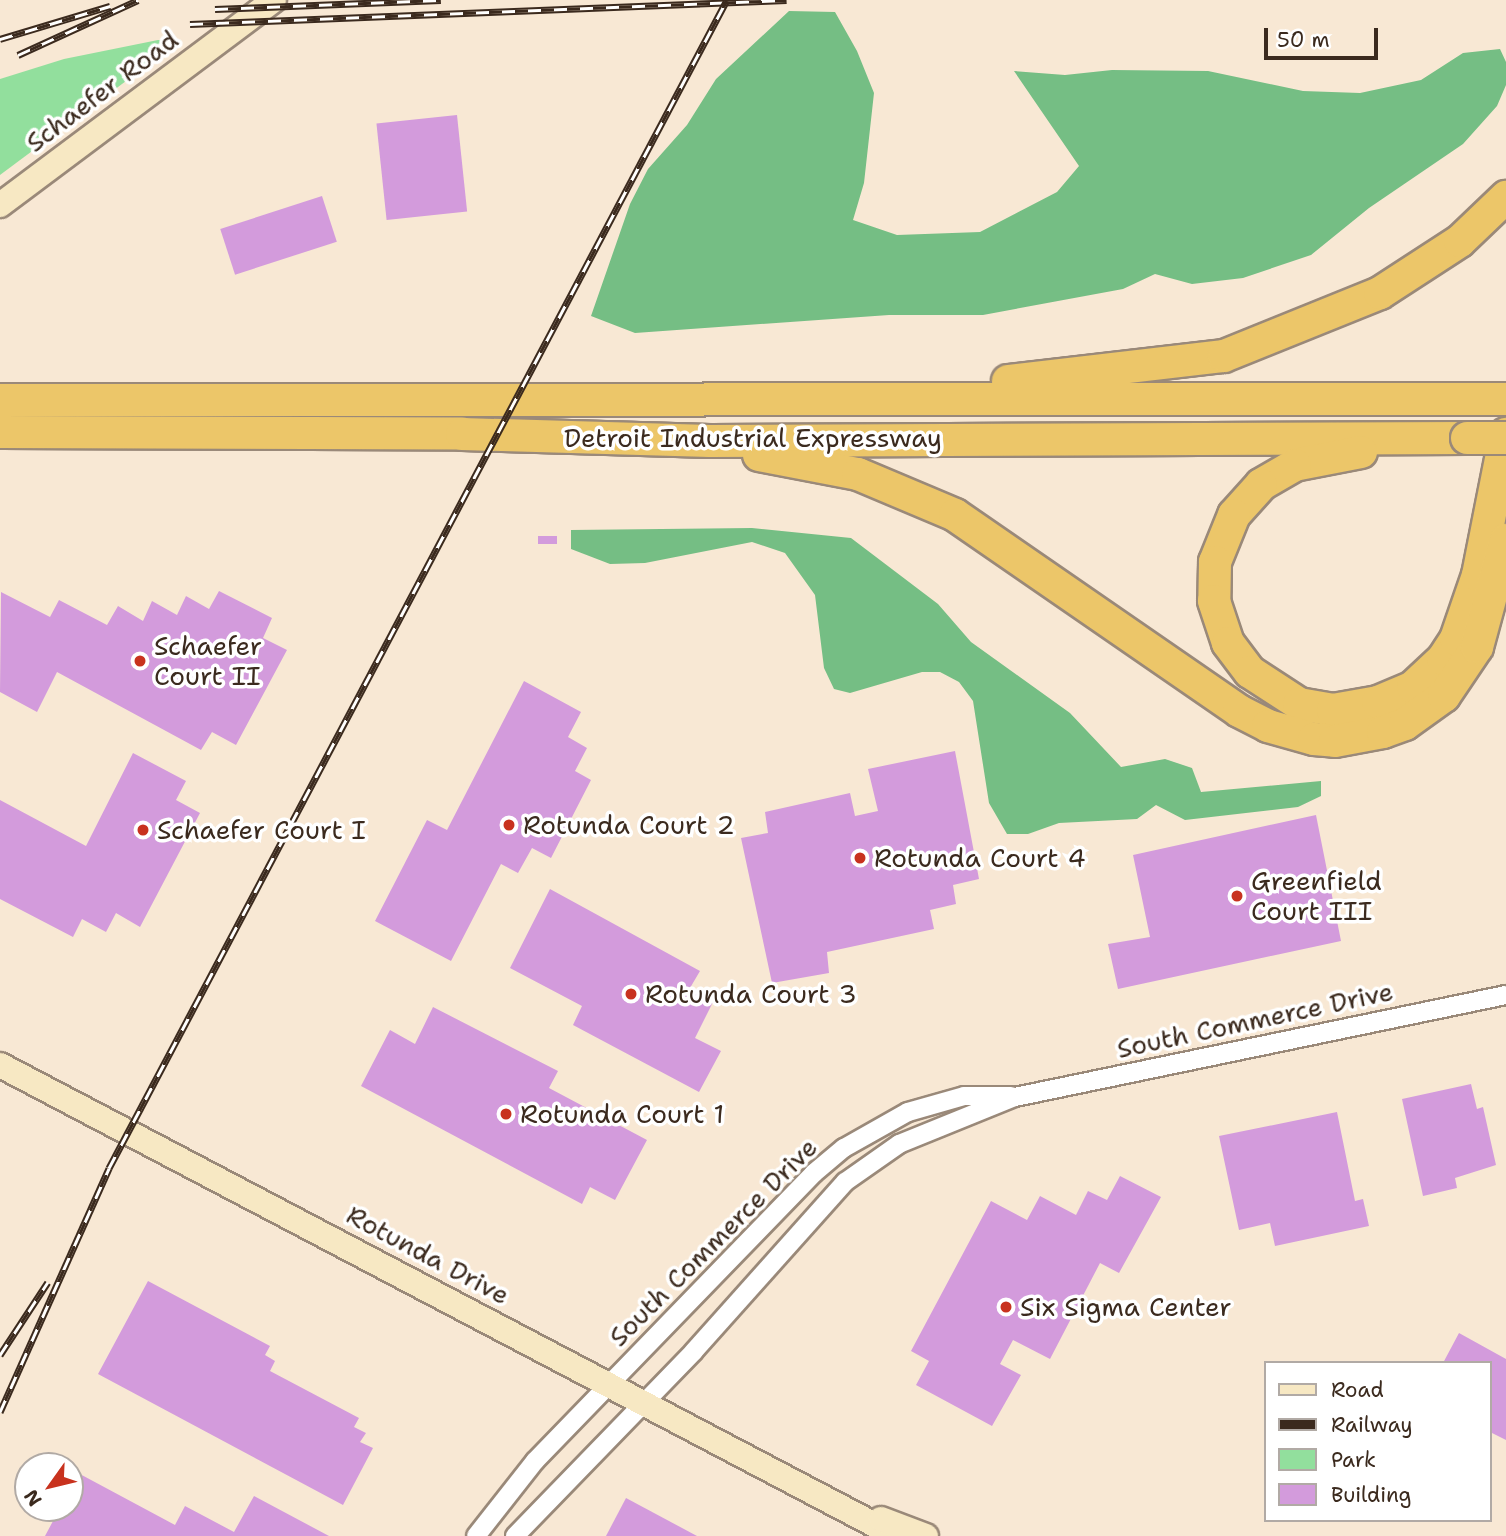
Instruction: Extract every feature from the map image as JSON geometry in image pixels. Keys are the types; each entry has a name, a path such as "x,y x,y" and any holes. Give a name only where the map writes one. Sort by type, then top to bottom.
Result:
{"highway":[{"path":"858,397 1224,356 1380,293 1460,241 1506,197"},
{"name":"Detroit Industrial Expressway","path":"0,400 858,397 1506,399"},
{"name":"Detroit Industrial Expressway","path":"0,432 710,440 1506,436"},
{"path":"1459,438 1408,451 1333,454 1285,471 1248,496 1219,547 1214,601 1228,643 1267,686 1299,704 1333,710 1378,702 1412,687 1443,659 1456,639 1478,575 1506,436"},
{"path":"710,440 752,454 858,474 945,510 999,542 1239,710 1268,726 1314,739 1335,741 1383,732 1405,724 1444,696 1477,647 1506,540"}],"main road":[{"name":"Schaefer Road","path":"0,205 274,0"},
{"name":"Rotunda Drive","path":"0,1065 896,1536"},
{"name":"Rotunda Drive","path":"827,1500 924,1535 948,1536"},
{"path":"827,1500 880,1536"}],"street":[{"name":"South Commerce Drive","path":"515,1536 864,1166 899,1144 1016,1097 1506,995"},
{"name":"South Commerce Drive","path":"477,1536 535,1461 787,1197 844,1148 875,1128 938,1101 964,1096 1016,1097"}],"green space":[{"path":"789,11 835,12 857,51 874,93 864,183 853,220 897,235 980,232 1057,192 1079,166 1014,71 1065,75 1112,70 1208,71 1303,91 1360,93 1421,80 1463,53 1500,49 1506,62 1506,85 1497,106 1463,144 1369,208 1311,255 1243,278 1192,284 1155,274 1123,289 983,315 889,315 635,333 591,316 630,204 648,169 687,125 716,79"},
{"path":"158,40 181,40 0,175 0,79 64,59"},
{"path":"752,528 851,538 938,604 971,642 1070,713 1121,767 1165,759 1192,768 1201,792 1321,781 1321,796 1298,807 1185,820 1156,805 1137,819 1059,823 1028,834 1007,834 989,803 973,701 959,682 940,672 922,672 850,693 834,689 824,668 815,595 785,553 752,542 645,563 610,564 571,549 571,530"}],"building":[{"path":"457,115 467,211 387,220 376,123"},
{"path":"322,196 337,242 235,275 220,229"},
{"path":"538,536 557,536 557,544 538,544"},
{"name":"Schaefer Court II","path":"219,591 272,618 263,638 287,650 236,745 212,732 201,750 57,672 37,712 0,692 1,592 50,617 59,600 107,625 118,606 143,621 152,601 177,615 186,596 209,609"},
{"name":"Rotunda Court 2","path":"524,681 581,712 568,737 587,748 575,771 591,780 551,858 532,848 518,873 501,864 451,961 375,921 427,820 447,830"},
{"name":"Rotunda Court 4","path":"955,751 979,879 953,885 956,904 930,910 934,929 827,952 829,973 772,983 741,838 768,833 765,812 850,793 855,816 878,811 868,769"},
{"name":"Schaefer Court I","path":"133,753 186,781 176,800 200,813 140,927 116,913 106,932 82,919 73,937 0,899 0,800 86,846"},
{"name":"Greenfield Court III","path":"1316,815 1341,941 1118,989 1108,944 1150,937 1133,855"},
{"name":"Rotunda Court 3","path":"550,889 700,971 690,988 714,1000 695,1038 721,1051 699,1092 573,1025 582,1006 510,968"},
{"name":"Rotunda Court 1","path":"433,1007 558,1071 549,1088 647,1140 615,1200 590,1187 582,1204 361,1086 390,1030 415,1044"},
{"path":"1471,1084 1477,1109 1483,1107 1496,1165 1455,1178 1457,1188 1423,1196 1402,1099"},
{"path":"1337,1112 1355,1201 1363,1199 1369,1226 1275,1246 1270,1223 1239,1230 1219,1136"},
{"name":"Six Sigma Center","path":"1120,1176 1161,1197 1119,1273 1100,1263 1050,1359 1013,1340 1000,1364 1021,1375 992,1426 916,1385 929,1361 911,1351 991,1201 1027,1220 1040,1196 1076,1215 1088,1191 1107,1200"},
{"path":"148,1281 270,1346 265,1355 275,1361 270,1371 359,1418 354,1427 366,1433 360,1442 373,1448 343,1505 98,1374"},
{"path":"1459,1333 1506,1359 1506,1440 1492,1433 1492,1361 1444,1361"},
{"path":"84,1476 175,1525 185,1506 234,1532 254,1496 329,1536 45,1536 52,1522 84,1522"},
{"path":"626,1498 697,1536 606,1536"}],"railway":[{"path":"18,55 138,0"},
{"path":"215,9 441,0"},
{"path":"0,1412 109,1168 727,0"},
{"path":"190,24 787,0"},
{"path":"0,39 110,6"},
{"path":"0,1355 48,1282"}],"place":[{"name":"Schaefer Court II","path":"140,661"},
{"name":"Rotunda Court 2","path":"509,825"},
{"name":"Schaefer Court I","path":"143,830"},
{"name":"Rotunda Court 4","path":"860,858"},
{"name":"Greenfield Court III","path":"1237,896"},
{"name":"Rotunda Court 3","path":"631,994"},
{"name":"Rotunda Court 1","path":"506,1114"},
{"name":"Six Sigma Center","path":"1006,1307"}]}
